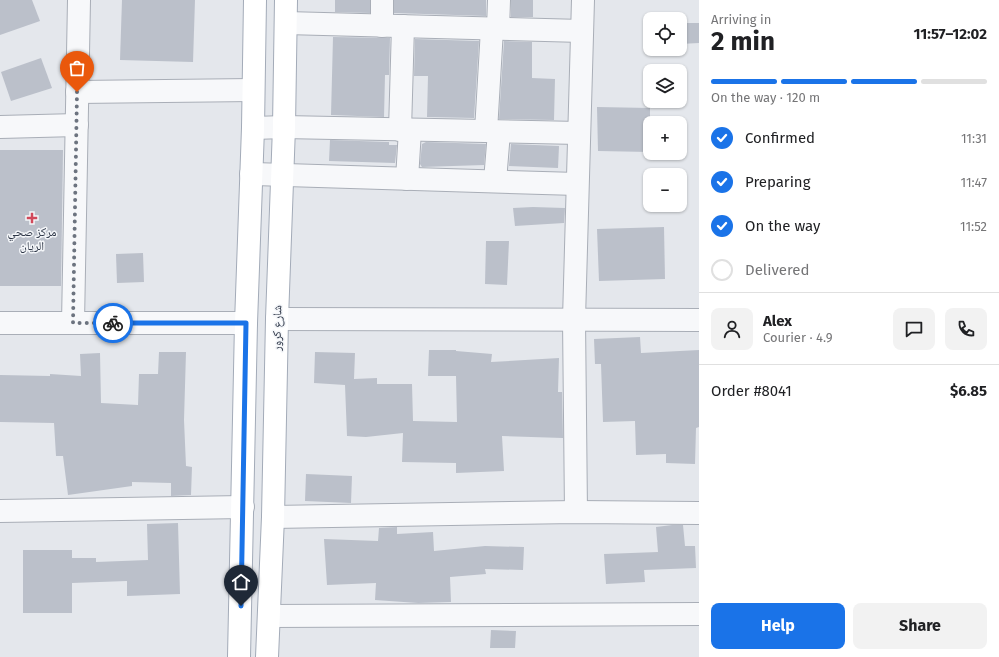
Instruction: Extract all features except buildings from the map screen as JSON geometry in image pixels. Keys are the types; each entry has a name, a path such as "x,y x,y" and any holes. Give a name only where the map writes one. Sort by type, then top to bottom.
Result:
{"main road":[{"path":"240,657 246,323 253,128 255,0"},
{"name":"شارع كرور","path":"267,657 273,517 286,0"}],"street":[{"path":"73,323 79,0"},
{"path":"382,0 392,26 405,130 407,179"},
{"path":"496,182 493,131 495,29 499,0"},
{"path":"576,512 574,320 583,0"},
{"path":"286,23 582,32"},
{"path":"77,92 254,90"},
{"path":"0,127 77,125"},
{"path":"253,128 284,127 579,133"},
{"path":"251,174 578,184"},
{"path":"277,319 699,320"},
{"path":"0,322 246,323"},
{"path":"0,511 243,507"},
{"path":"273,517 576,512 699,513"},
{"path":"269,616 699,614"}],"way so far":[{"path":"77,92 73,323 113,323"}],"place":[{"name":"مركز صحي الريان","path":"32,218"}],"route":[{"path":"113,323 246,323 241,606"}]}
